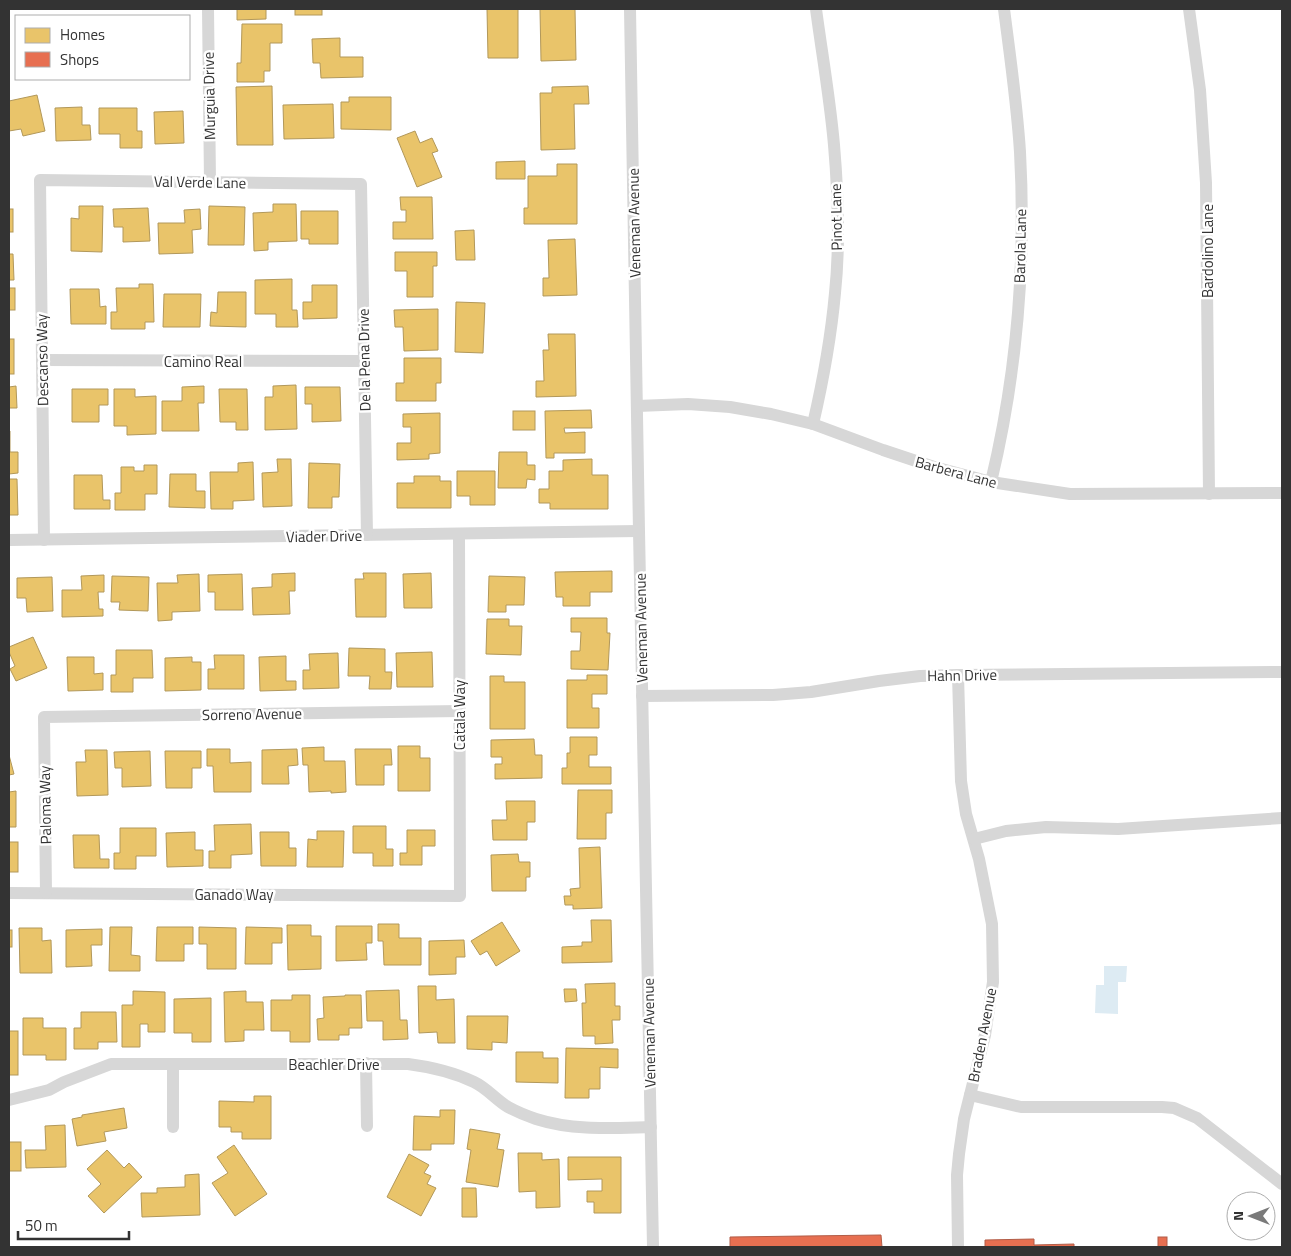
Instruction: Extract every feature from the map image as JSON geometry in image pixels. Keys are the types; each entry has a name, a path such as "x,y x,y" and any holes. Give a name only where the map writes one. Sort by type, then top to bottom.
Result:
{"street":[{"name":"Murguia Drive","path":"208,9 210,182"},
{"name":"Veneman Avenue","path":"630,9 653,1247"},
{"name":"Pinot Lane","path":"813,424 829,345 835,291 838,223 830,96 816,9"},
{"name":"Barola Lane","path":"992,482 1008,398 1015,343 1020,286 1022,222 1020,152 1014,82 1004,9"},
{"name":"Bardolino Lane","path":"1189,9 1200,90 1206,183 1209,494"},
{"name":"Val Verde Lane","path":"40,180 361,184"},
{"name":"Descanso Way","path":"40,180 44,540"},
{"name":"De la Pena Drive","path":"361,184 368,535"},
{"name":"Camino Real","path":"42,360 364,361"},
{"name":"Barbera Lane","path":"637,406 688,404 730,407 771,414 813,424 934,468 992,482 1070,494 1282,493"},
{"name":"Viader Drive","path":"9,540 639,531"},
{"name":"Catala Way","path":"459,534 460,896"},
{"name":"Hahn Drive","path":"642,696 773,695 811,692 920,676 1282,672"},
{"name":"Braden Avenue","path":"958,675 961,781 966,814 979,859 992,924 993,982 985,1035 964,1119 957,1175 958,1247"},
{"name":"Sorreno Avenue","path":"44,717 460,711"},
{"name":"Paloma Way","path":"44,717 46,893"},
{"path":"974,839 1006,832 1046,827 1118,830 1282,818"},
{"name":"Ganado Way","path":"9,893 460,896"},
{"path":"366,1063 367,1126"},
{"name":"Beachler Drive","path":"9,1100 49,1090 64,1082 111,1064 408,1064 452,1073 476,1083 508,1107 536,1119 566,1126 591,1128 651,1127"},
{"path":"173,1064 173,1127"},
{"path":"970,1095 1020,1107 1174,1108 1197,1118 1282,1184"}],"shaded area":[{"path":"1104,966 1127,966 1126,982 1118,982 1118,1014 1095,1013 1096,985 1104,985"}],"building: Homes":[{"path":"237,9 266,9 266,19 237,20"},
{"path":"295,9 322,9 322,15 295,15"},
{"path":"487,9 518,9 518,58 488,58"},
{"path":"540,9 575,9 576,60 541,61"},
{"path":"242,24 282,24 282,43 270,43 270,71 264,71 264,82 237,82 237,63 241,63"},
{"path":"340,38 340,57 363,57 363,77 321,78 320,63 313,63 312,39"},
{"path":"272,86 273,145 237,145 236,87"},
{"path":"588,86 589,104 574,104 575,149 541,150 540,93 552,93 552,87"},
{"path":"37,95 45,131 23,136 21,129 9,131 9,101"},
{"path":"349,97 391,97 391,130 341,129 341,102 349,102"},
{"path":"333,104 334,138 284,139 283,105"},
{"path":"82,107 82,125 90,125 91,140 56,141 55,108"},
{"path":"99,108 137,108 137,131 142,131 142,148 120,148 120,134 99,134"},
{"path":"183,111 184,143 155,144 154,112"},
{"path":"415,131 420,143 432,138 438,151 432,153 442,177 417,187 397,138"},
{"path":"525,161 525,179 496,179 496,162"},
{"path":"557,164 577,164 577,224 524,224 524,208 528,208 528,176 557,176"},
{"path":"400,197 432,197 433,239 393,239 393,222 406,222 406,210 401,210"},
{"path":"273,204 296,204 297,241 268,242 268,250 254,251 253,213 273,212"},
{"path":"79,206 103,206 102,252 71,251 71,218 79,219"},
{"path":"209,206 245,207 244,245 208,245"},
{"path":"148,208 150,241 123,242 123,227 114,227 113,209"},
{"path":"9,209 13,209 13,232 9,232"},
{"path":"200,209 201,229 192,230 193,253 159,254 158,223 185,223 184,210"},
{"path":"301,211 338,211 338,244 309,244 309,239 301,239"},
{"path":"474,230 475,260 456,260 455,231"},
{"path":"575,239 577,295 543,296 543,278 549,278 548,240"},
{"path":"395,252 437,252 437,266 433,266 433,297 407,297 407,271 395,271"},
{"path":"9,254 13,254 14,280 9,280"},
{"path":"292,279 292,310 297,310 298,327 276,327 276,314 255,314 255,280"},
{"path":"139,284 153,284 154,322 145,322 145,329 111,329 111,312 117,312 116,288 139,288"},
{"path":"312,285 337,285 337,318 303,319 303,302 312,302"},
{"path":"9,288 15,288 15,310 9,310"},
{"path":"70,289 99,289 100,307 106,306 106,324 71,324"},
{"path":"218,292 246,292 246,327 210,326 211,312 217,313"},
{"path":"164,294 201,294 200,327 163,327"},
{"path":"456,302 485,303 483,353 455,352"},
{"path":"438,309 438,350 404,351 403,327 395,327 394,310"},
{"path":"548,334 575,334 576,396 536,397 536,381 544,381 543,350 549,350"},
{"path":"9,339 14,339 14,374 9,374"},
{"path":"404,358 441,358 441,383 436,383 436,401 396,401 396,383 404,383"},
{"path":"296,385 297,429 265,430 265,397 273,397 273,386"},
{"path":"16,386 17,408 9,408 9,387"},
{"path":"204,386 204,403 198,403 199,431 162,431 162,401 182,401 182,387"},
{"path":"305,387 340,387 341,421 312,422 312,404 305,404"},
{"path":"72,389 108,389 108,405 99,405 99,422 72,422"},
{"path":"114,389 135,389 135,397 156,396 156,434 127,435 127,426 114,426"},
{"path":"219,389 247,389 248,430 236,430 236,422 220,422"},
{"path":"591,410 592,428 564,428 565,433 585,432 585,453 554,453 554,458 546,458 545,411"},
{"path":"513,411 535,411 535,430 513,430"},
{"path":"440,413 440,453 429,454 429,459 397,460 397,443 411,443 411,427 403,427 403,414"},
{"path":"9,431 10,452 18,452 18,473 9,474"},
{"path":"499,452 527,452 527,465 535,465 535,480 527,479 526,488 498,488"},
{"path":"277,459 291,459 292,506 263,507 262,473 278,472"},
{"path":"592,459 592,475 608,475 608,509 550,509 550,503 539,503 539,489 549,489 549,471 563,471 563,460"},
{"path":"253,462 254,500 233,501 233,509 211,509 210,472 238,472 238,463"},
{"path":"309,463 340,464 339,497 332,497 332,508 308,508"},
{"path":"144,465 157,465 157,494 145,494 145,510 115,510 115,493 121,493 121,467 134,467 134,471 144,471"},
{"path":"457,471 495,471 495,505 470,505 470,496 457,496"},
{"path":"170,474 196,474 196,491 205,491 205,508 169,507"},
{"path":"74,475 102,475 103,500 110,500 110,509 74,509"},
{"path":"414,476 440,476 440,481 451,481 451,508 397,508 397,483 414,483"},
{"path":"9,479 17,479 18,515 9,515"},
{"path":"612,571 612,592 590,592 590,606 563,606 563,597 556,597 555,572"},
{"path":"295,573 295,591 289,591 290,614 253,615 252,588 272,587 272,574"},
{"path":"363,573 386,573 386,617 356,617 355,579 364,579"},
{"path":"431,573 432,608 404,608 403,574"},
{"path":"199,574 200,611 172,612 172,620 158,621 157,583 178,583 177,575"},
{"path":"242,574 243,610 215,610 215,592 208,592 208,575"},
{"path":"104,575 104,592 98,592 99,609 103,609 103,616 62,617 62,590 82,590 81,576"},
{"path":"112,576 149,577 148,611 119,610 120,602 111,602"},
{"path":"489,576 525,577 524,605 506,605 506,612 488,612"},
{"path":"52,577 53,611 27,612 26,598 17,598 17,578"},
{"path":"571,618 607,618 607,633 610,633 608,670 571,669 571,651 580,651 581,632 571,632"},
{"path":"487,619 509,619 509,626 522,626 521,655 486,654"},
{"path":"33,637 47,668 16,681 10,669 15,666 9,652 9,647"},
{"path":"349,648 385,649 385,672 392,672 391,689 369,689 370,676 348,676"},
{"path":"116,650 152,650 153,678 133,678 133,692 111,692 111,675 116,675"},
{"path":"432,652 433,687 397,687 396,653"},
{"path":"338,653 339,688 303,689 303,670 310,670 309,654"},
{"path":"214,655 244,655 244,689 208,689 208,669 215,669"},
{"path":"286,656 286,681 296,681 296,690 260,691 259,657"},
{"path":"67,657 94,657 94,674 103,673 103,690 68,691"},
{"path":"192,657 192,662 201,662 201,690 165,691 165,658"},
{"path":"587,675 607,675 607,694 592,694 592,708 599,708 599,728 567,728 567,680 587,680"},
{"path":"490,676 504,676 504,682 525,682 525,729 490,729"},
{"path":"570,737 597,737 597,755 589,755 589,767 611,767 611,784 562,784 562,768 567,768 567,753 570,753"},
{"path":"534,739 535,755 542,755 542,778 495,779 495,764 502,764 502,757 491,757 491,740"},
{"path":"398,746 420,746 420,758 430,758 430,791 398,791"},
{"path":"324,747 324,761 345,761 346,792 309,792 308,765 303,765 302,748"},
{"path":"207,749 230,749 230,763 251,762 251,792 214,792 213,766 207,766"},
{"path":"297,749 298,765 288,766 289,784 262,784 262,750"},
{"path":"355,749 391,749 392,765 384,765 384,785 356,785"},
{"path":"85,750 107,750 108,795 77,796 76,762 86,762"},
{"path":"150,751 151,786 122,787 122,768 115,768 114,752"},
{"path":"165,751 201,751 201,768 192,768 192,788 166,788"},
{"path":"9,755 14,774 9,775"},
{"path":"578,790 612,790 612,813 606,813 606,839 577,839"},
{"path":"16,791 16,827 9,827 9,792"},
{"path":"506,801 535,801 535,822 527,822 527,840 493,840 492,820 507,820"},
{"path":"251,824 252,854 231,855 231,868 209,868 209,851 215,851 214,825"},
{"path":"353,826 386,826 386,849 393,849 393,866 373,866 373,853 353,853"},
{"path":"120,828 156,828 156,856 136,856 136,869 114,869 114,853 120,853"},
{"path":"407,830 435,830 435,846 422,846 422,865 400,865 400,853 407,853"},
{"path":"317,831 344,831 343,867 307,867 308,839 317,840"},
{"path":"195,832 195,850 203,850 203,866 167,867 166,833"},
{"path":"260,832 289,832 289,848 296,848 296,866 261,866"},
{"path":"73,835 99,835 100,859 109,859 109,868 74,868"},
{"path":"9,842 18,842 18,872 9,872"},
{"path":"600,847 602,908 573,909 573,905 565,905 564,896 571,896 570,889 580,888 579,848"},
{"path":"518,854 519,862 530,862 530,877 526,877 526,891 492,891 491,855"},
{"path":"591,920 611,920 612,962 562,963 562,947 582,946 582,942 592,942"},
{"path":"502,922 520,951 496,966 487,951 480,955 471,941"},
{"path":"378,924 399,924 399,938 421,938 421,965 384,965 383,941 378,941"},
{"path":"287,925 311,925 311,936 321,936 321,969 288,970"},
{"path":"336,926 372,926 372,943 366,943 367,960 336,961"},
{"path":"110,927 132,927 131,955 140,956 140,971 109,971"},
{"path":"157,927 193,927 193,944 184,944 184,961 156,961"},
{"path":"199,927 236,928 236,969 207,969 207,944 199,944"},
{"path":"246,927 282,928 282,943 272,943 272,964 245,964"},
{"path":"19,928 42,928 42,941 51,940 52,973 20,973"},
{"path":"102,929 102,945 91,945 92,966 66,967 66,930"},
{"path":"9,930 12,930 12,947 9,947"},
{"path":"464,940 465,957 456,957 456,974 429,975 429,941"},
{"path":"615,983 615,1006 620,1006 620,1020 612,1020 613,1043 595,1044 595,1036 583,1036 582,1003 586,1003 585,984"},
{"path":"418,986 436,986 436,1000 454,999 455,1043 438,1043 437,1032 419,1033"},
{"path":"564,989 576,989 577,1001 565,1002"},
{"path":"399,990 400,1020 407,1020 408,1039 383,1040 383,1021 367,1021 366,991"},
{"path":"133,991 165,992 165,1032 148,1032 148,1024 140,1024 140,1047 122,1047 122,1005 133,1005"},
{"path":"246,991 246,1002 263,1002 264,1030 244,1030 244,1041 225,1042 224,992"},
{"path":"292,995 310,995 310,1042 290,1042 290,1031 271,1031 271,1000 292,1000"},
{"path":"361,995 362,1028 349,1028 349,1035 339,1035 339,1040 318,1040 317,1019 324,1018 323,997"},
{"path":"211,998 211,1042 192,1042 192,1033 174,1033 174,999"},
{"path":"81,1012 116,1012 117,1042 98,1042 98,1049 74,1049 74,1028 81,1028"},
{"path":"467,1016 508,1016 507,1043 492,1042 492,1050 467,1049"},
{"path":"23,1018 43,1018 43,1028 66,1028 66,1060 46,1060 46,1055 23,1055"},
{"path":"9,1031 18,1031 18,1075 9,1075"},
{"path":"566,1048 618,1049 618,1068 600,1067 600,1089 589,1089 589,1098 565,1098"},
{"path":"516,1052 543,1052 543,1058 558,1058 558,1083 516,1082"},
{"path":"254,1096 271,1096 271,1139 242,1139 242,1132 231,1132 231,1127 219,1127 219,1101 254,1102"},
{"path":"124,1108 127,1128 104,1132 106,1141 77,1146 72,1119 82,1117 82,1115"},
{"path":"440,1110 455,1110 454,1144 431,1144 431,1150 413,1150 414,1116 440,1117"},
{"path":"65,1125 66,1167 26,1168 25,1150 46,1150 45,1126"},
{"path":"470,1129 500,1134 497,1149 504,1150 498,1187 466,1182 471,1150 467,1149"},
{"path":"9,1142 21,1142 21,1171 9,1171"},
{"path":"234,1145 267,1194 235,1216 212,1183 228,1173 217,1157"},
{"path":"107,1150 124,1168 129,1163 142,1177 104,1213 88,1196 101,1184 87,1169"},
{"path":"518,1153 542,1153 542,1160 559,1159 560,1207 536,1208 536,1191 519,1192"},
{"path":"409,1154 429,1165 424,1173 431,1176 427,1184 436,1188 421,1216 387,1197"},
{"path":"568,1157 621,1157 621,1213 594,1213 594,1202 587,1202 587,1191 602,1191 602,1179 568,1180"},
{"path":"199,1174 200,1215 142,1217 141,1193 157,1193 157,1188 185,1187 185,1175"},
{"path":"462,1188 476,1188 477,1217 462,1217"}],"building: Shops":[{"path":"881,1235 882,1247 730,1247 730,1237"},
{"path":"1158,1237 1167,1237 1167,1247 1158,1247"},
{"path":"1034,1239 1034,1245 1074,1244 1074,1247 985,1247 985,1240"}]}
